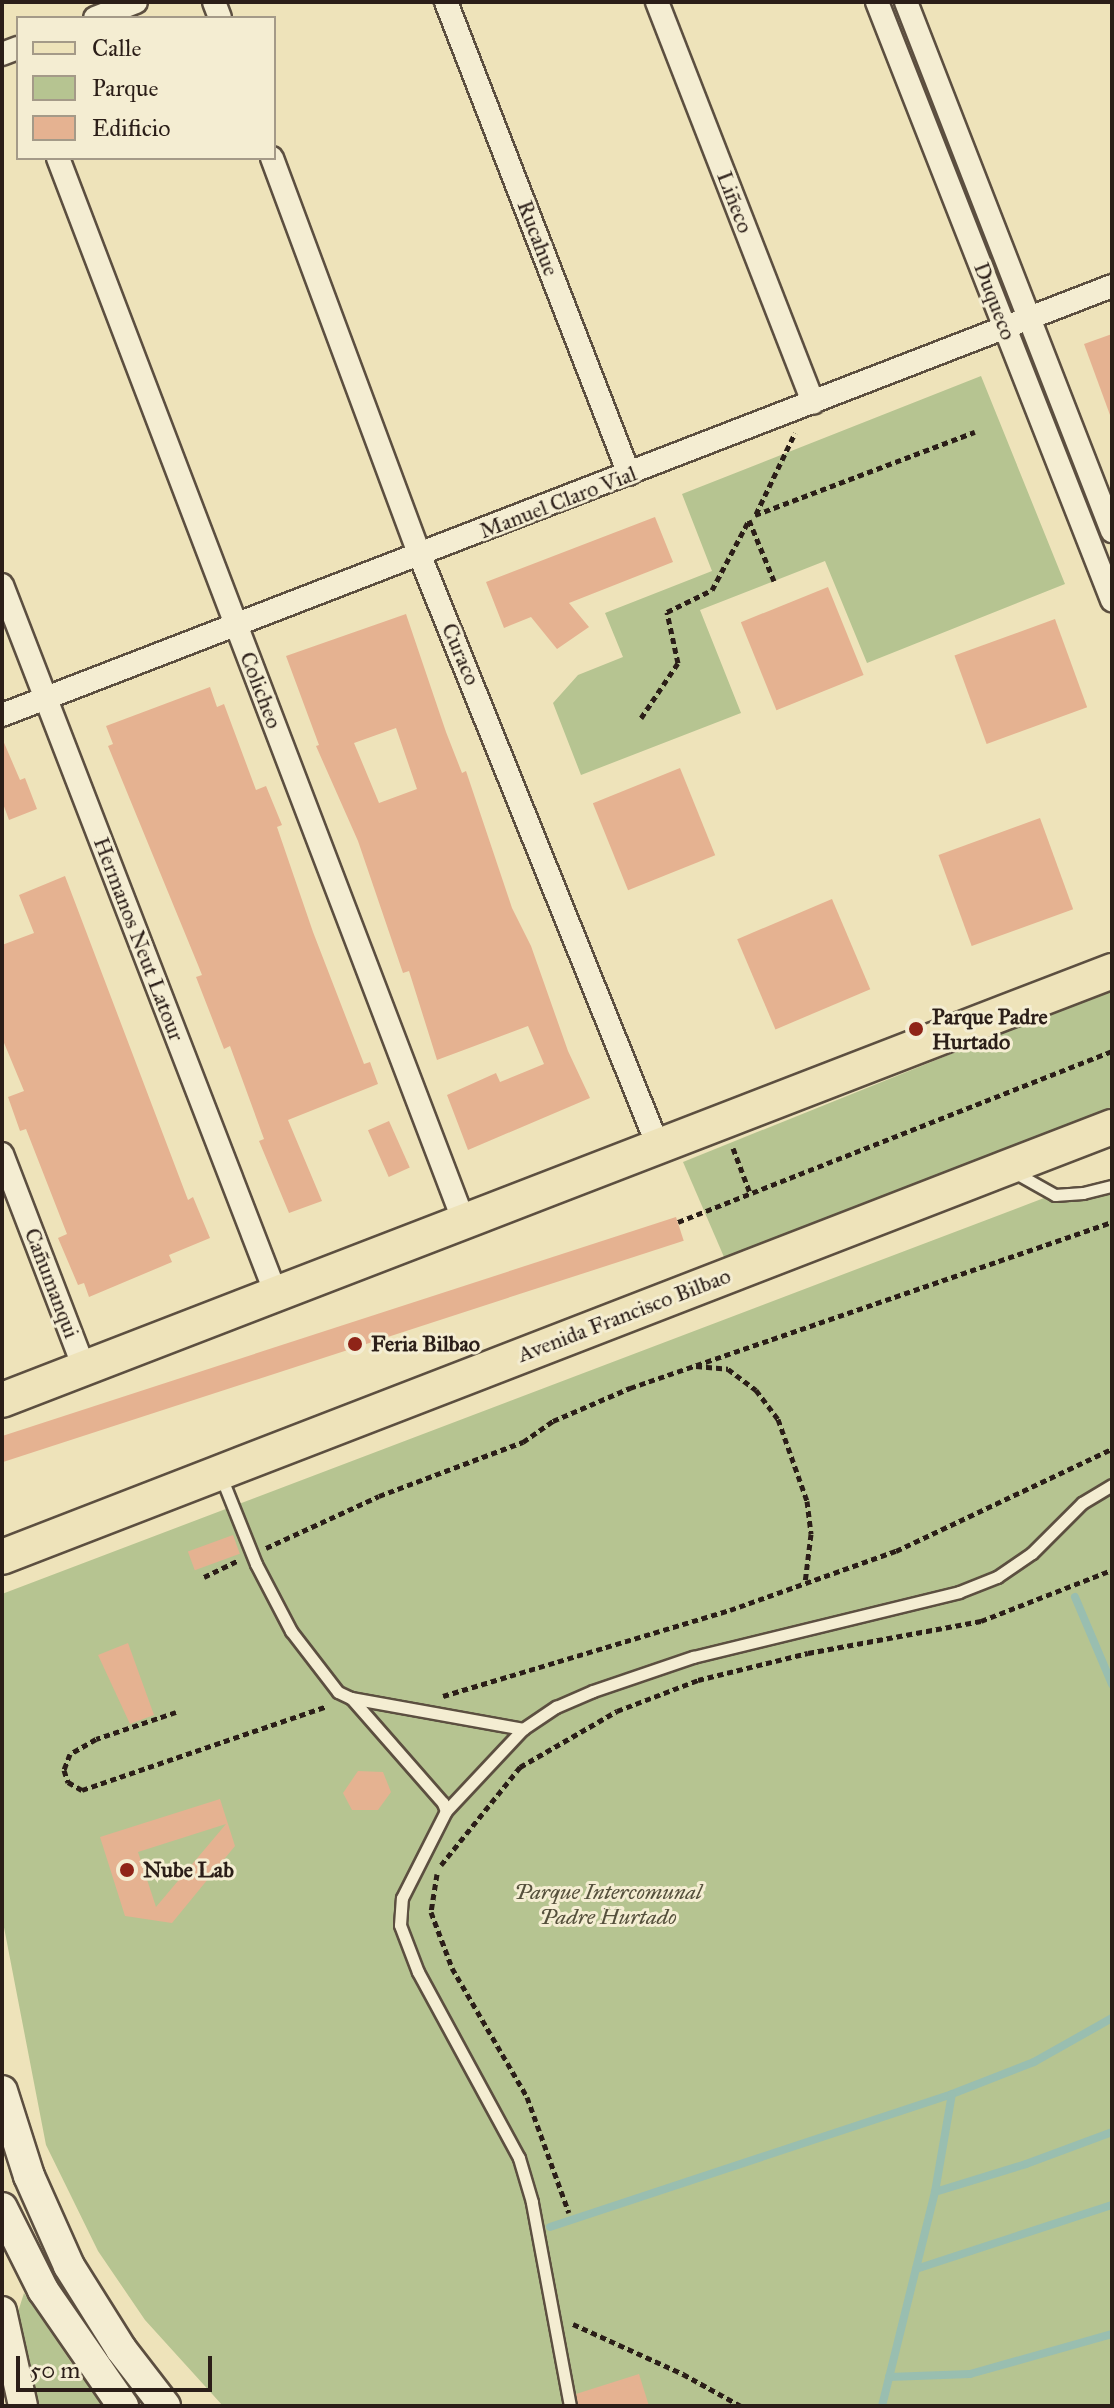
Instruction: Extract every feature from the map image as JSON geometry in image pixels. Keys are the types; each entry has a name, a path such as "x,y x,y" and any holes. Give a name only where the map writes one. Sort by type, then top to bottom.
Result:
{"main road":[{"path":"2,1400 1112,971"},
{"name":"Avenida Francisco Bilbao","path":"2,1557 1112,1127"},
{"path":"2,2091 29,2176 69,2266 121,2349 165,2406"},
{"path":"2,2208 43,2290 123,2406"}],"street":[{"path":"100,16 136,2"},
{"name":"Rucahue","path":"446,2 629,474"},
{"name":"Liñeco","path":"657,2 813,403"},
{"name":"Duqueco","path":"877,2 1112,600"},
{"name":"Duqueco","path":"906,2 1112,531"},
{"name":"Colicheo","path":"59,160 464,1222"},
{"name":"Curaco","path":"273,160 420,556 658,1146"},
{"name":"Manuel Claro Vial","path":"2,715 1112,286"},
{"name":"Hermanos Neut Latour","path":"2,585 276,1294"},
{"name":"Cañumanqui","path":"2,1154 84,1368"},
{"path":"2,2311 23,2406"}],"lane":[{"path":"1006,1168 1055,1195 1112,1186"},
{"path":"219,1472 252,1554 291,1631 338,1692 400,1709 523,1729"},
{"path":"570,2406 532,2202 519,2158 418,1972 400,1925 402,1898 446,1811 523,1729 556,1707 693,1657 959,1592 997,1577 1032,1553 1082,1503 1112,1485"},
{"path":"351,1698 443,1803 446,1811"}],"path":[{"path":"813,403 784,451 755,515 975,432"},
{"path":"641,718 678,663 667,612 712,590 749,520 774,581"},
{"path":"678,1222 1112,1051"},
{"path":"723,1121 750,1193"},
{"path":"204,1577 379,1496 523,1442 553,1421 691,1365 1112,1222"},
{"path":"691,1365 728,1369 756,1390 778,1419 807,1501 811,1534 805,1583"},
{"path":"400,1709 730,1610 896,1551 1112,1449"},
{"path":"569,2213 527,2097 452,1968 431,1912 437,1870 520,1767 617,1711 698,1680 808,1653 981,1621 1112,1570"},
{"path":"176,1712 96,1739 70,1754 64,1770 68,1782 82,1790 351,1698"},
{"path":"552,2315 683,2374 741,2406"}],"green space":[{"path":"981,376 1065,584 867,663 825,561 700,610 741,713 581,775 553,703 578,675 623,657 605,613 712,571 682,494"},
{"path":"1112,989 1112,1107 724,1257 683,1162"},
{"name":"Parque Intercomunal Padre Hurtado","path":"1112,1189 1112,2406 223,2406 145,2320 98,2251 46,2145 2,1917 2,1594 1044,1198 1060,1202"},
{"path":"24,2293 75,2368 110,2406 36,2406 17,2315"}],"building":[{"path":"1112,334 1112,414 1110,415 1084,344"},
{"path":"655,517 673,562 569,603 589,627 557,649 531,617 504,628 486,582"},
{"path":"828,587 864,675 776,710 741,622"},
{"path":"406,614 446,732 462,773 466,771 512,908 531,946 568,1051 590,1098 468,1150 447,1095 496,1073 500,1082 544,1064 528,1026 437,1060 409,971 403,973 358,841 316,746 319,745 286,656","holes":["396,728 417,789 379,803 354,743"]},
{"path":"1055,619 1087,707 987,744 954,656"},
{"path":"210,687 217,707 224,704 256,790 266,786 282,825 277,827 313,932 364,1064 370,1062 378,1084 288,1120 322,1201 289,1213 259,1141 264,1139 230,1046 224,1049 196,977 202,975 108,746 113,744 106,726"},
{"path":"2,738 20,780 25,778 37,809 9,820 2,801"},
{"path":"680,768 715,855 628,890 593,803"},
{"path":"1040,818 1073,909 972,946 939,855"},
{"path":"65,876 188,1200 193,1197 210,1238 169,1255 172,1262 89,1297 84,1283 78,1285 58,1238 67,1234 26,1129 20,1131 8,1097 24,1091 2,1038 2,945 34,933 19,895"},
{"path":"832,899 870,989 775,1029 737,939"},
{"path":"389,1121 410,1168 389,1177 368,1130"},
{"path":"676,1217 684,1241 2,1462 2,1436"},
{"path":"233,1535 240,1554 195,1570 188,1551"},
{"path":"128,1643 154,1715 130,1724 98,1655"},
{"path":"358,1771 383,1772 391,1792 378,1810 352,1810 343,1793"},
{"name":"Nube Lab","path":"220,1799 235,1846 172,1923 125,1916 100,1837","holes":["226,1824 156,1907 138,1852"]},
{"path":"639,2374 649,2406 578,2406 576,2394"}],"waterway":[{"path":"1075,1597 1112,1684"},
{"path":"550,2227 952,2094 1034,2062 1112,2018"},
{"path":"882,2406 935,2192 952,2094"},
{"path":"935,2192 1026,2164 1112,2132"},
{"path":"916,2269 1112,2205"},
{"path":"889,2377 970,2374 1112,2334"}],"place":[{"name":"Parque Padre Hurtado","path":"916,1029"},
{"name":"Feria Bilbao","path":"355,1344"},
{"name":"Nube Lab","path":"127,1870"}]}
